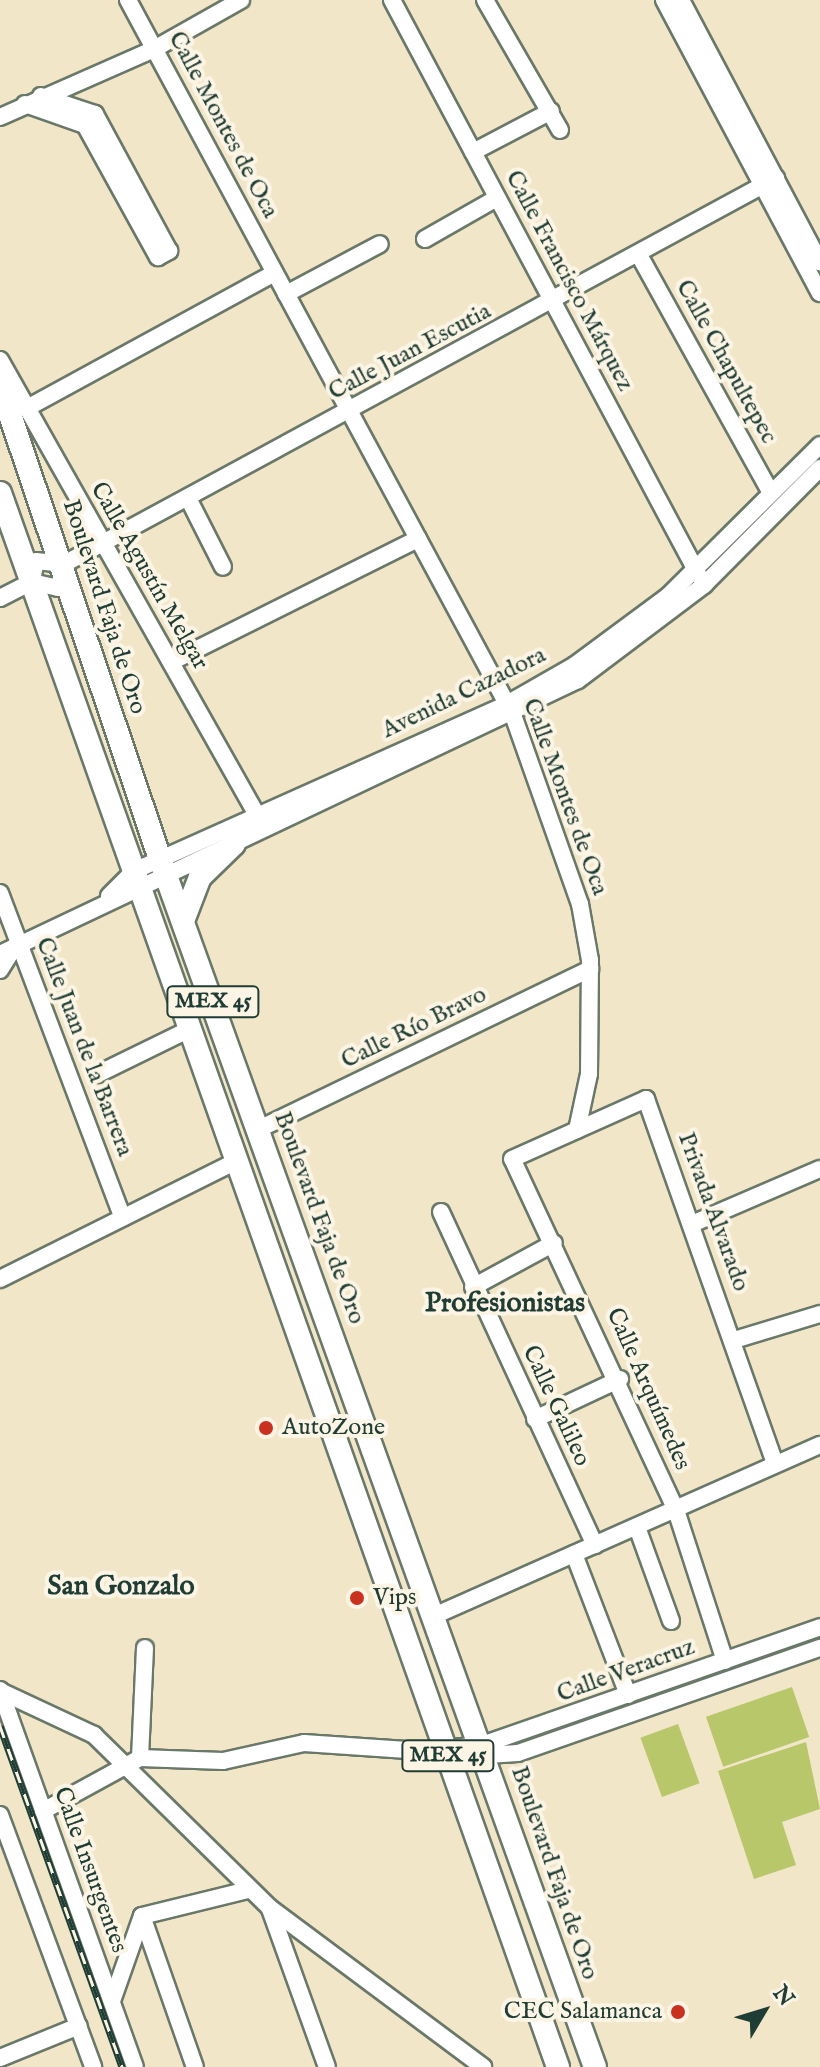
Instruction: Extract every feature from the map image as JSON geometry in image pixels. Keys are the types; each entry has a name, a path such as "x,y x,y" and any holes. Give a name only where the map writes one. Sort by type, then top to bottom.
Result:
{"main road":[{"name":"Boulevard Faja de Oro","path":"0,385 64,564 163,868 436,1615 595,2067"},
{"name":"MEX 45","path":"0,493 558,2067"},
{"path":"183,921 200,877 234,844"},
{"path":"339,1446 370,1435"}],"street":[{"name":"Calle Montes de Oca","path":"128,0 510,709 580,904 590,969 589,1074 577,1130"},
{"path":"0,117 41,96 154,49 241,0"},
{"name":"Calle Francisco Márquez","path":"392,0 700,577"},
{"path":"485,0 560,130"},
{"path":"664,0 820,262"},
{"path":"681,0 770,182 820,293"},
{"path":"25,104 85,125 123,180 95,114 41,96"},
{"path":"473,152 551,111"},
{"name":"Calle Juan Escutia","path":"64,564 770,182"},
{"path":"425,239 497,198"},
{"path":"286,294 380,244"},
{"name":"Calle Chapultepec","path":"639,255 771,493"},
{"path":"27,408 275,273"},
{"name":"Calle Agustín Melgar","path":"0,360 257,815"},
{"name":"Avenida Cazadora","path":"700,577 771,493 820,445"},
{"name":"Avenida Cazadora","path":"163,868 257,815 578,680 700,577 820,468"},
{"path":"188,498 223,567"},
{"path":"171,662 418,539"},
{"path":"0,598 32,582 58,588 64,564 36,561 32,582"},
{"name":"Avenida Cazadora","path":"163,868 234,844 510,709"},
{"path":"0,970 9,948 163,868"},
{"name":"Calle Juan de la Barrera","path":"0,893 9,948 123,1218"},
{"name":"Calle Río Bravo","path":"259,1129 590,969"},
{"path":"98,1074 190,1029"},
{"name":"Privada Alvarado","path":"577,1130 646,1099 734,1340 775,1464"},
{"name":"Calle Arquímedes","path":"577,1130 512,1159 620,1379 676,1510 725,1661"},
{"path":"0,1279 237,1161"},
{"path":"692,1224 820,1169"},
{"name":"Calle Galileo","path":"441,1212 473,1287 595,1545"},
{"path":"473,1287 554,1243"},
{"path":"734,1340 820,1314"},
{"path":"535,1419 620,1379"},
{"path":"436,1615 820,1445"},
{"path":"637,1527 671,1621"},
{"path":"574,1554 628,1695"},
{"name":"Calle Veracruz","path":"484,1752 628,1695 820,1627"},
{"path":"134,1761 145,1648"},
{"name":"Calle Veracruz","path":"134,1761 223,1761 304,1743 448,1755 484,1752 820,1648"},
{"path":"0,1690 75,1722 134,1761 248,1890 483,2067"},
{"name":"Calle Insurgentes","path":"0,1690 135,2067"},
{"path":"43,1811 134,1761"},
{"path":"2,1825 93,2067"},
{"path":"142,1916 248,1890"},
{"path":"270,1908 327,2067"},
{"path":"112,2001 122,1957 142,1916"},
{"path":"142,1916 195,2067"},
{"path":"98,1962 122,1957"},
{"path":"0,2058 79,2026"}],"green space":[{"path":"792,1687 809,1737 723,1767 706,1717"},
{"path":"678,1724 700,1783 662,1797 640,1738"},
{"path":"806,1742 820,1809 782,1822 796,1865 754,1879 718,1771"}],"railway":[{"path":"0,1726 122,2067"}],"place":[{"name":"AutoZone","path":"266,1428"},
{"name":"Vips","path":"357,1598"},
{"name":"CEC Salamanca","path":"678,2012"}],"district":[{"name":"Profesionistas","path":"505,1304"},
{"name":"San Gonzalo","path":"121,1587"}]}
